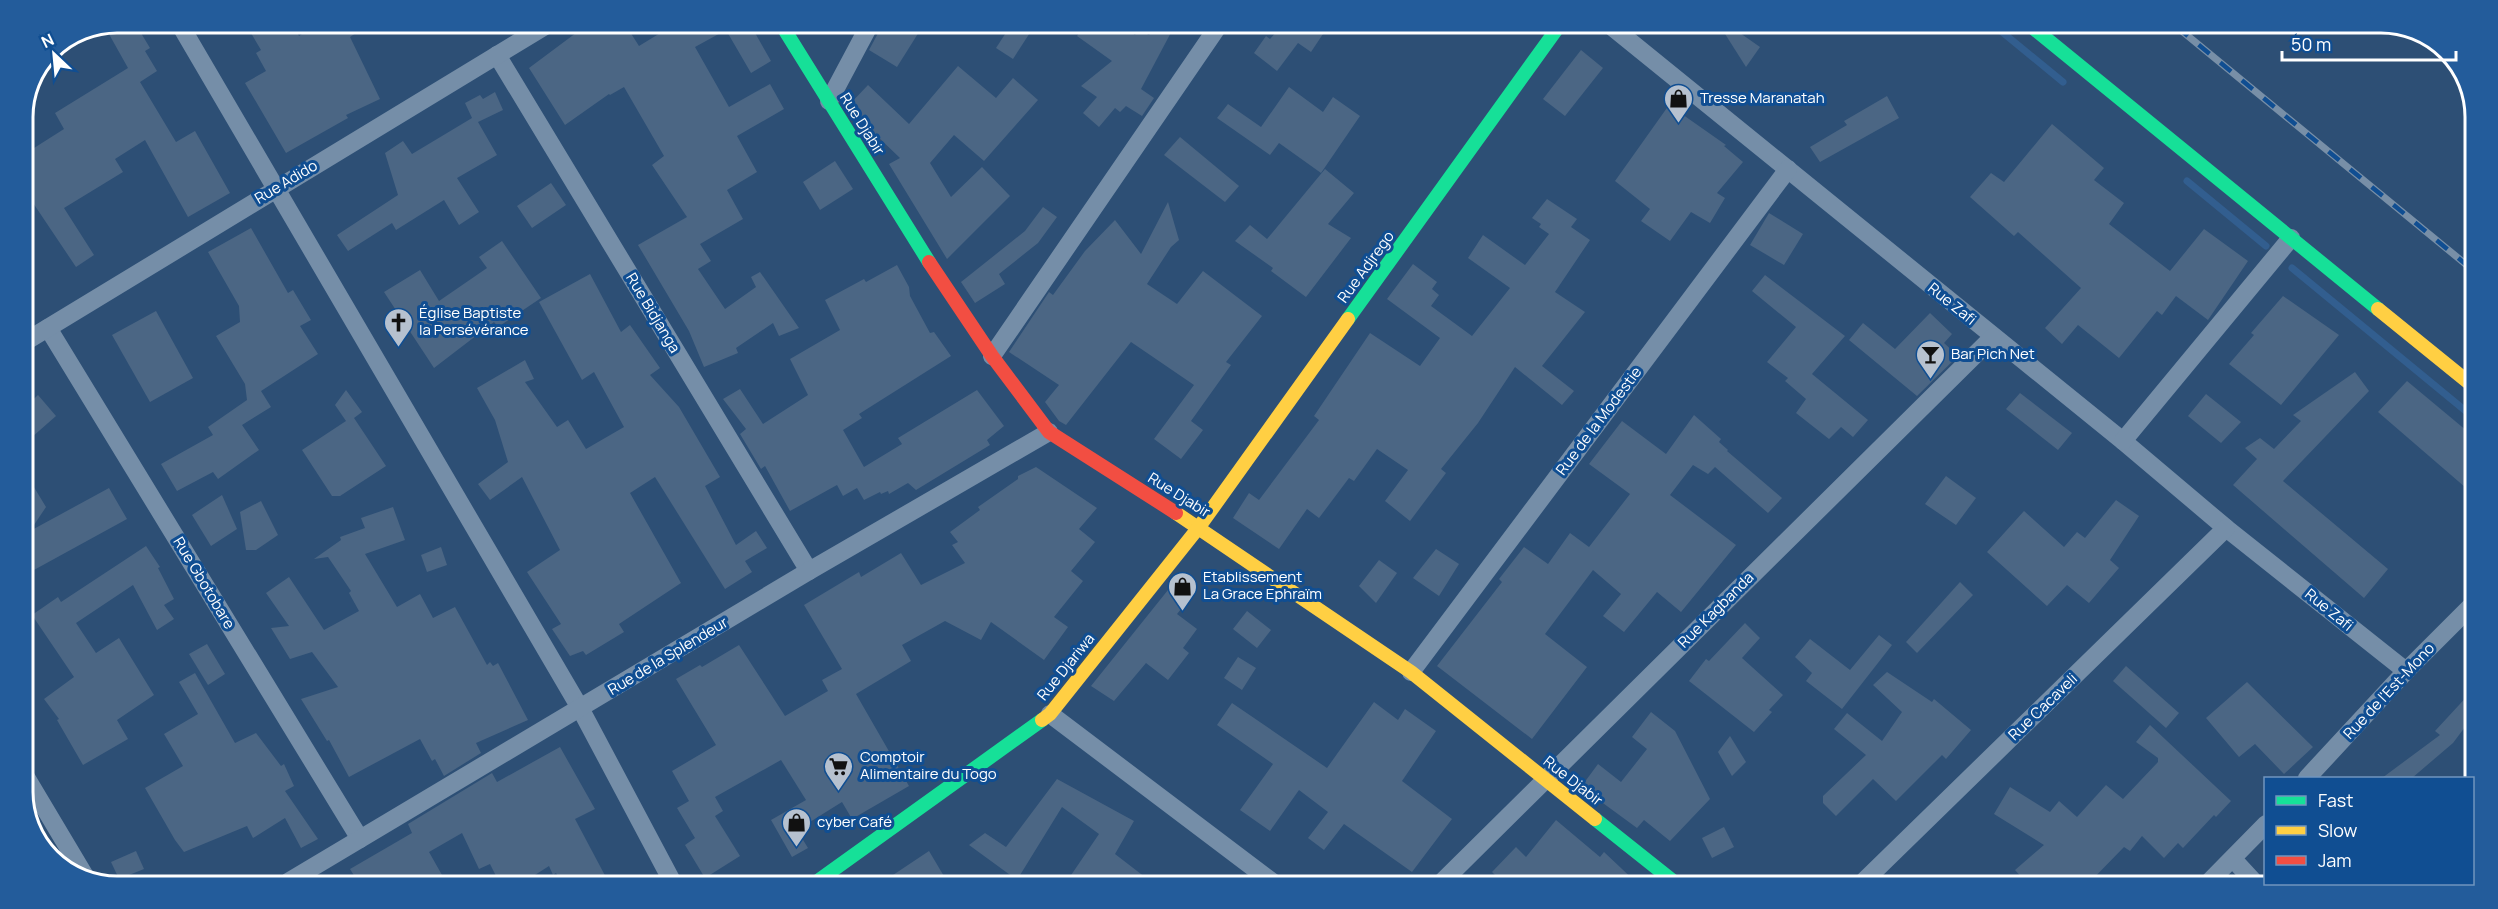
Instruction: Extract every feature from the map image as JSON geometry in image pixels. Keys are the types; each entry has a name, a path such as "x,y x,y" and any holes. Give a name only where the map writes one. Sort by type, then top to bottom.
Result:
{"street":[{"path":"185,33 580,708 669,876"},
{"name":"Rue Adido","path":"33,337 533,33"},
{"name":"Rue Djabir","path":"787,33 909,232 992,356 1049,432 1199,527 1411,672 1667,876"},
{"path":"829,101 865,33"},
{"path":"992,356 1214,33"},
{"name":"Rue Adjrego","path":"1199,527 1554,33"},
{"name":"Rue Zafi","path":"1620,33 2123,441 2226,528 2406,671"},
{"path":"2039,33 2465,379"},
{"name":"Rue Bidjanga","path":"497,55 809,571"},
{"name":"Rue de la Modestie","path":"1411,672 1788,169"},
{"path":"2123,441 2291,238"},
{"name":"Rue Gbotobare","path":"48,328 360,839"},
{"name":"Rue Kagbanda","path":"1448,876 1993,337"},
{"name":"Rue de la Splendeur","path":"298,876 809,571 1049,432"},
{"name":"Rue Djariwa","path":"830,876 1050,714 1199,527"},
{"name":"Rue Cacaveli","path":"1869,876 2226,528"},
{"name":"Rue de l'Est-Mono","path":"2308,777 2406,671 2465,612"},
{"path":"1050,714 1264,876"},
{"path":"33,789 80,867"},
{"path":"2215,876 2264,825"},
{"path":"2233,859 2249,876"}],"building":[{"path":"141,33 150,48 145,51 157,71 140,82 176,142 195,131 230,193 188,217 145,140 115,159 123,172 64,208 94,255 76,267 33,203 33,149 64,129 55,113 128,68 109,34"},
{"path":"251,33 298,33 299,36 303,33 356,33 350,37 380,99 346,115 348,118 286,153 245,83 266,71 256,53 261,50"},
{"path":"576,33 631,33 639,46 660,33 721,33 695,47 729,107 770,84 784,109 737,136 757,172 727,190 743,219 700,244 711,261 698,269 725,309 756,287 751,277 760,272 799,328 779,336 773,323 736,348 738,353 704,367 689,331 638,245 687,217 652,165 664,156 624,87 609,94 565,125 529,68"},
{"path":"728,33 755,33 771,61 751,73"},
{"path":"878,33 918,33 897,67 869,50"},
{"path":"1006,33 1030,33 1013,59 996,48"},
{"path":"1079,33 1132,33 1135,35 1145,33 1149,35 1151,33 1171,33 1141,89 1154,98 1142,116 1126,106 1120,112 1115,108 1099,127 1083,113 1097,97 1081,86 1112,61 1077,36"},
{"path":"1275,33 1324,33 1311,52 1298,43 1277,71 1254,53 1266,36 1270,39"},
{"path":"1724,33 1740,33 1760,47 1746,67"},
{"path":"1581,50 1603,68 1565,116 1543,99"},
{"path":"958,66 996,98 1013,78 1038,100 984,161 954,135 930,163 951,197 982,167 1010,196 947,259 889,164 900,158 853,113 849,105 868,85 909,124"},
{"path":"1289,87 1323,112 1333,97 1360,116 1321,173 1279,143 1270,155 1217,118 1228,104 1261,127"},
{"path":"495,92 503,110 478,122 497,155 457,178 479,212 459,225 444,200 396,230 392,223 348,251 337,235 398,195 385,153 403,141 412,154 472,118 465,103 480,95 483,99"},
{"path":"1887,96 1899,118 1820,162 1810,147 1847,125 1844,121"},
{"path":"1669,105 1726,145 1724,146 1743,162 1717,193 1725,198 1710,223 1691,212 1670,241 1641,221 1650,209 1615,181"},
{"path":"2052,124 2104,168 2094,180 2124,203 2109,224 2170,271 2204,229 2248,261 2208,320 2176,296 2162,315 2157,311 2119,358 2078,325 2062,344 2045,328 2081,288 2018,232 2014,236 1970,197 1991,173 2004,182"},
{"path":"1180,137 1239,186 1225,202 1164,155"},
{"path":"835,161 853,189 820,210 803,182"},
{"path":"1325,169 1354,193 1328,224 1351,238 1306,297 1271,271 1273,268 1235,241 1250,225 1267,239"},
{"path":"551,183 566,205 532,228 517,206"},
{"path":"1547,199 1577,219 1571,227 1590,240 1555,292 1585,312 1542,366 1574,391 1562,405 1515,367 1478,423 1441,469 1446,473 1410,521 1385,501 1408,470 1377,449 1354,481 1349,478 1319,518 1307,509 1279,549 1233,518 1249,493 1259,500 1319,420 1314,416 1370,333 1420,366 1440,338 1387,299 1413,264 1437,282 1432,289 1439,295 1431,306 1472,336 1510,288 1468,258 1483,235 1525,265 1549,234 1532,218"},
{"path":"1168,202 1179,240 1171,247 1147,284 1177,304 1203,271 1262,316 1226,362 1231,365 1191,421 1203,430 1181,459 1154,439 1194,385 1131,342 1066,425 1059,421 1045,402 1059,385 1009,352 1049,292 1053,295 1085,251 1115,220 1141,254"},
{"path":"1043,207 1057,217 1038,243 999,274 1005,284 975,303 961,282 1025,231"},
{"path":"1769,213 1803,234 1784,265 1750,245"},
{"path":"251,228 288,293 293,290 311,320 300,326 318,354 261,391 271,407 242,425 259,450 218,479 213,472 177,491 161,464 213,435 208,427 247,400 245,384 216,336 240,322 239,306 208,252"},
{"path":"502,241 541,298 498,327 494,322 434,368 384,292 420,270 439,301 487,268 479,257"},
{"path":"897,265 909,287 910,296 930,333 934,332 951,356 859,414 862,418 843,430 864,467 902,444 898,438 977,390 1004,426 987,440 990,445 916,490 908,483 889,494 888,491 881,494 880,492 864,500 857,488 843,496 837,485 790,511 765,466 761,469 740,434 746,429 723,399 740,389 763,424 808,395 790,359 840,330 825,300 864,279 866,282"},
{"path":"590,274 621,332 630,325 660,368 650,375 679,407 720,477 705,486 736,545 756,531 767,548 745,561 752,572 725,589 655,477 630,493 681,583 619,624 624,632 586,655 583,651 570,656 552,629 561,624 527,572 560,550 522,477 490,500 478,484 508,462 495,420 477,388 525,360 534,379 525,382 557,427 568,420 586,449 624,427 594,372 582,380 539,302"},
{"path":"1765,275 1845,336 1812,374 1868,420 1853,437 1841,427 1829,439 1796,413 1806,399 1785,381 1788,378 1767,362 1796,327 1752,291"},
{"path":"2283,296 2339,335 2281,405 2229,364 2254,335 2251,333"},
{"path":"156,311 193,378 150,402 112,335"},
{"path":"1930,313 1952,334 1944,343 1958,356 1917,396 1849,340 1863,323 1895,349"},
{"path":"2355,372 2369,391 2283,481 2388,569 2364,598 2233,485 2257,459 2245,448 2260,438 2274,449 2301,421 2293,415"},
{"path":"2407,381 2465,429 2465,487 2378,412"},
{"path":"346,390 362,412 354,418 386,466 340,496 332,496 302,450 346,421 335,405"},
{"path":"2020,393 2072,433 2058,450 2006,409"},
{"path":"2206,394 2241,422 2221,443 2188,416"},
{"path":"38,395 56,416 33,436 33,400"},
{"path":"1694,415 1721,439 1719,442 1727,451 1782,498 1768,513 1715,467 1708,474 1693,465 1670,495 1736,545 1681,612 1657,592 1624,632 1603,616 1621,594 1593,570 1545,634 1587,667 1532,739 1437,666 1502,582 1499,579 1524,547 1548,564 1570,533 1589,547 1630,494 1589,464 1622,421 1666,454"},
{"path":"1036,467 1097,508 1079,529 1095,542 1071,571 1083,581 1054,617 1068,627 1044,660 991,622 981,640 945,621 902,645 911,661 856,694 909,786 852,819 842,802 797,830 808,848 792,857 771,820 806,800 781,760 715,797 723,811 715,816 740,856 708,876 704,876 685,845 695,838 677,808 689,801 672,771 716,745 676,679 739,645 785,716 828,691 822,680 842,669 804,605 859,572 861,577 901,553 921,585 965,563 952,545 958,542 950,532 980,510 978,507 1018,479 1018,476"},
{"path":"1946,476 1976,498 1956,525 1925,504"},
{"path":"33,486 46,507 33,526"},
{"path":"109,488 127,519 33,571 33,529"},
{"path":"222,495 237,529 211,546 192,515"},
{"path":"2116,500 2139,516 2110,560 2119,568 2089,603 2067,585 2047,606 1987,552 2024,511 2064,547 2077,532 2085,538"},
{"path":"261,501 278,535 256,550 246,550 240,512"},
{"path":"393,507 405,540 365,554 397,607 420,594 433,618 455,607 487,665 490,662 493,666 498,663 528,720 476,743 481,753 444,776 435,759 432,761 420,739 349,777 329,740 327,741 301,699 338,687 312,652 290,659 271,628 289,626 266,593 289,577 324,630 359,611 349,593 351,591 328,557 314,559 341,540 340,537 365,528 361,518"},
{"path":"146,546 160,567 158,568 174,599 164,605 174,619 157,630 133,585 76,623 96,653 119,638 154,695 117,720 128,739 83,765 57,720 59,719 44,699 74,677 33,616 58,597 61,602"},
{"path":"441,547 447,565 427,572 421,555"},
{"path":"1436,549 1459,564 1439,596 1413,578"},
{"path":"1379,560 1397,573 1376,603 1359,586"},
{"path":"1960,582 1973,595 1917,653 1906,642"},
{"path":"1172,585 1189,599 1177,614 1197,629 1183,648 1189,653 1168,680 1146,663 1114,701 1091,686"},
{"path":"1247,611 1271,630 1257,648 1233,629"},
{"path":"1745,623 1760,638 1742,658 1783,695 1769,710 1772,712 1754,732 1689,681 1706,659 1709,661"},
{"path":"1879,635 1892,645 1842,709 1806,681 1812,673 1795,657 1810,639 1850,670"},
{"path":"207,644 225,674 208,685 189,654"},
{"path":"1238,657 1256,668 1242,690 1224,678"},
{"path":"2126,666 2179,713 2166,728 2113,681"},
{"path":"1887,672 1932,702 1934,699 1971,730 1946,759 1942,755 1896,801 1873,779 1836,816 1823,803 1823,796 1866,755 1834,729 1847,713 1882,741 1902,712 1873,685"},
{"path":"195,673 235,743 256,733 281,766 284,764 294,786 285,791 318,839 301,848 285,818 253,838 247,826 184,852 175,840 145,788 183,766 164,734 198,714 179,682"},
{"path":"2247,682 2313,747 2284,774 2255,744 2239,757 2206,718"},
{"path":"2465,698 2465,727 2453,743 2413,777 2383,777 2440,735 2435,731"},
{"path":"1374,702 1398,720 1405,709 1436,731 1402,781 1452,819 1412,872 1344,824 1324,850 1308,838 1328,812 1299,790 1270,831 1240,810 1273,764 1217,725 1232,703 1327,768"},
{"path":"1651,712 1675,731 1710,799 1670,841 1644,820 1637,828 1581,787 1598,764 1621,782 1647,749 1632,737"},
{"path":"2150,725 2231,801 2216,817 2214,815 2183,848 2178,843 2164,858 2142,836 2130,851 2124,847 2096,876 2020,876 2015,870 2044,845 1994,814 2010,787 2050,812 2059,801 2077,817 2106,785 2123,799 2158,762 2158,758 2136,742"},
{"path":"1730,736 1746,762 1732,776 1718,752"},
{"path":"560,747 595,809 575,819 605,876 558,876 556,873 553,875 549,866 533,876 496,876 490,864 479,869 462,833 429,852 443,876 354,876 350,869 412,833 408,824 492,773 497,782"},
{"path":"1057,779 1134,821 1115,854 1144,876 1070,876 1099,834 1062,807 1019,876 1012,876 969,845 985,833 1006,847"},
{"path":"1556,820 1600,857 1604,852 1629,876 1496,876 1492,872 1516,847 1526,857"},
{"path":"1724,827 1734,847 1712,858 1702,838"},
{"path":"136,851 144,869 126,876 118,876 111,862"},
{"path":"929,851 944,876 892,876"}],"waterway":[{"path":"2003,33 2063,82"},
{"path":"2187,181 2266,246"},
{"path":"2292,268 2465,410"}],"railway":[{"path":"2184,33 2465,264"}],"traffic: fast":[{"path":"787,33 929,262"},
{"path":"1348,319 1554,33"},
{"path":"2039,33 2378,309"},
{"path":"825,876 1042,720"},
{"path":"1595,819 1667,876"}],"traffic: slow":[{"path":"2378,309 2465,380"},
{"path":"1042,720 1050,714 1199,527 1348,319"},
{"path":"1176,513 1411,672 1595,819"}],"traffic: jam":[{"path":"929,262 992,356 1049,432 1176,513"}],"place":[{"name":"Tresse Maranatah","path":"1679,124"},
{"name":"Église Baptiste la Persévérance","path":"398,348"},
{"name":"Bar Pich Net","path":"1930,380"},
{"name":"Etablissement La Grace Ephraïm","path":"1182,612"},
{"name":"Comptoir Alimentaire du Togo","path":"839,792"},
{"name":"cyber Café","path":"796,848"}]}
